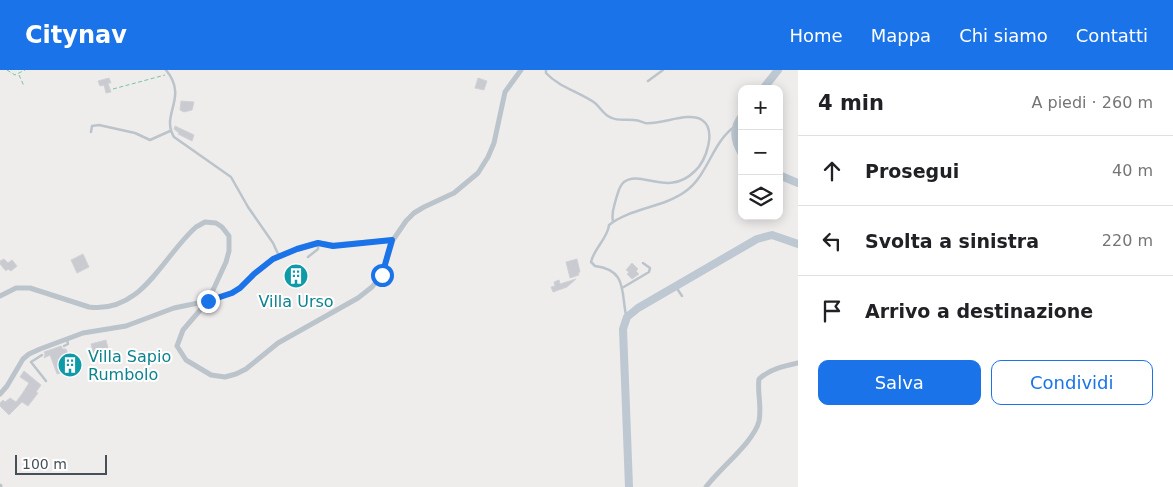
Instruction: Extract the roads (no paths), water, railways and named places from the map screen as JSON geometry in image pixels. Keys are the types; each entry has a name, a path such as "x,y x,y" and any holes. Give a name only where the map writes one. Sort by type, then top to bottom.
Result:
{"street":[{"path":"0,296 16,288 30,288 89,307 105,308 120,304 140,291 191,231 205,222 216,223 229,236 230,242 226,262 208,301 183,330 177,346 186,360 211,375 225,377 236,374 278,343 358,298 372,287 382,275 392,240 399,229 414,213 454,193 478,172 488,157 494,142 505,92 521,70"},
{"path":"766,85 778,70"},
{"path":"738,122 735,126 734,138 738,146"},
{"path":"783,177 798,183"},
{"path":"629,487 624,329 627,317 638,308 765,236 772,235 798,244"},
{"path":"0,394 26,356 67,339 102,328 126,326 174,308 208,301 232,293 279,256 318,243 333,246 392,240"},
{"path":"706,487 755,432 760,408 759,378 768,372 786,365 798,363"}],"lane":[{"path":"166,70 176,88 175,103 169,122 170,131 180,143 231,178 273,243 279,256"},
{"path":"546,70 546,73 553,81 596,104 606,116 613,119 658,123 691,117 701,120 708,127 710,140 697,170 679,183 671,184 631,179 624,182 612,212 613,221"},
{"path":"648,81 663,70"},
{"path":"91,132 92,126 99,125 135,133 150,140 170,131"},
{"path":"627,317 622,288 615,273 610,269 595,266 591,262 596,248 609,225 613,221 660,205 685,192 699,179 726,133 735,126"},
{"path":"308,257 318,249 318,243"},
{"path":"622,288 649,272 650,268 643,263"},
{"path":"676,286 682,296"},
{"path":"64,346 68,344 67,339"},
{"path":"42,354 31,362 46,381"}],"place":[{"name":"Villa Urso","path":"296,276"},
{"name":"Villa Sapio Rumbolo","path":"70,365"}]}
